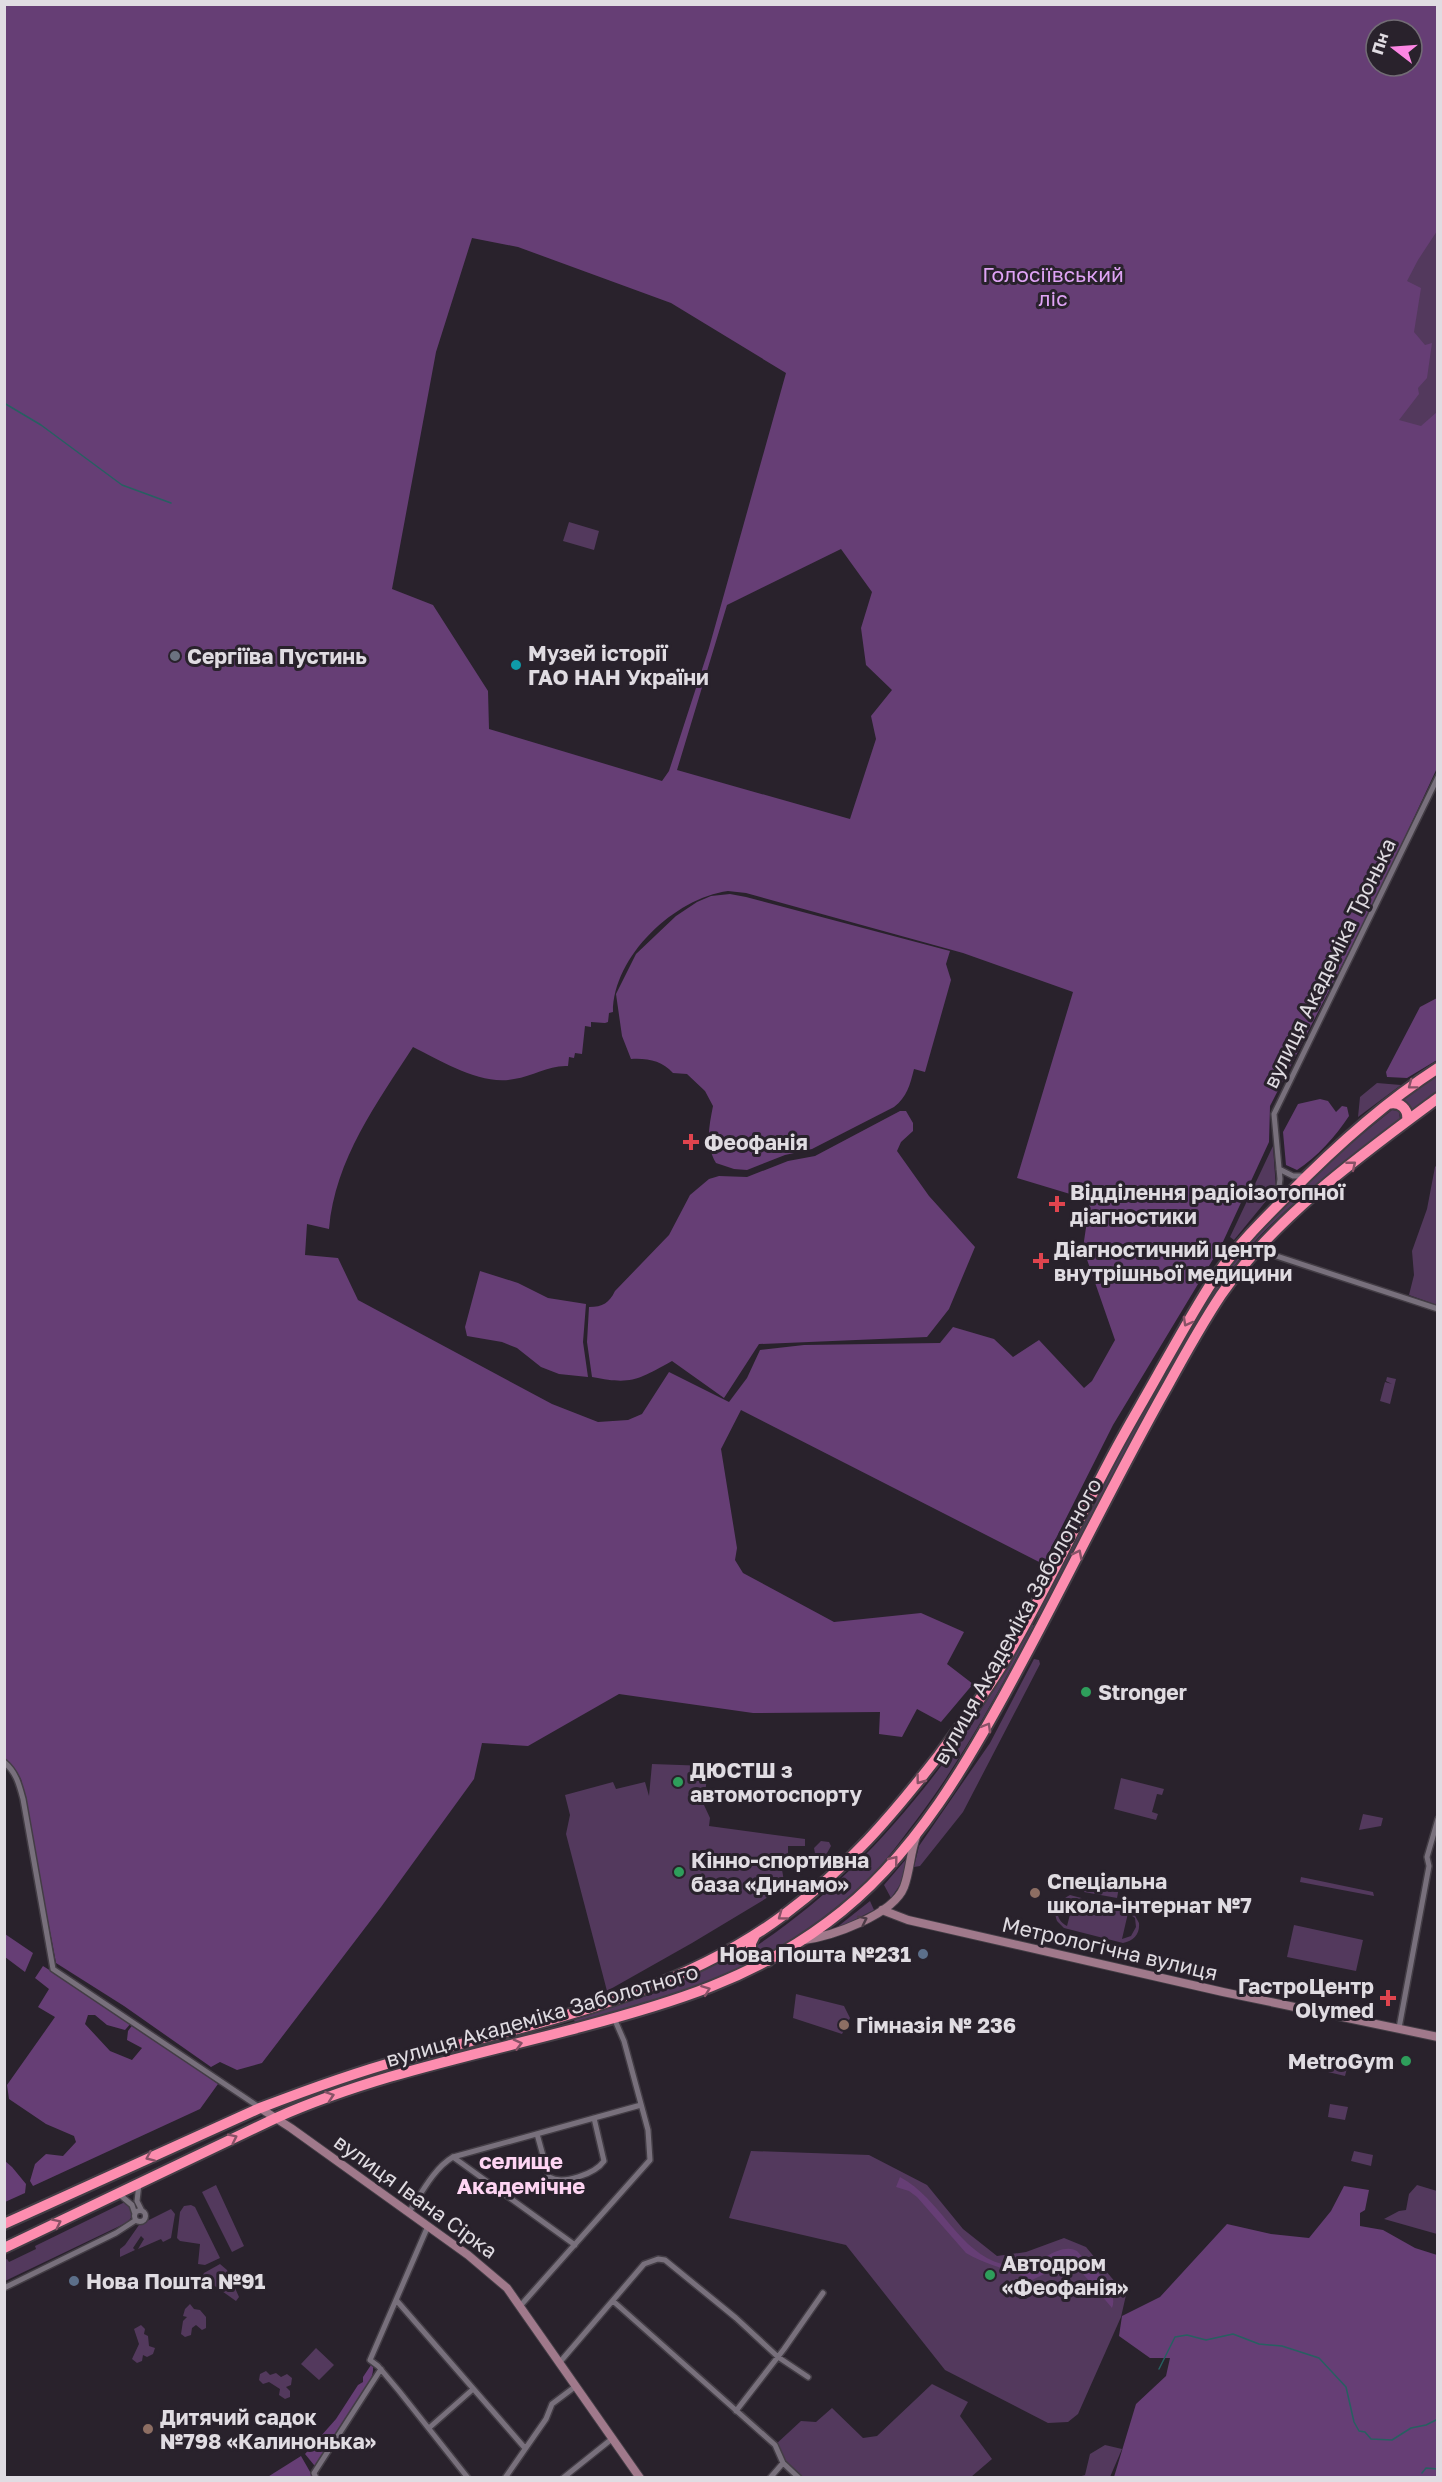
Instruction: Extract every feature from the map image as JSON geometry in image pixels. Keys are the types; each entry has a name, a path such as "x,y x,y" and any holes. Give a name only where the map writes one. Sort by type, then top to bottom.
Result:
{"highway":[{"name":"вулиця Академіка Заболотного","path":"4,2224 260,2108 376,2067 626,1996 697,1967 755,1935 812,1893 858,1852 911,1791 971,1712 1016,1641 1110,1460 1197,1305 1239,1247 1308,1174 1388,1104 1437,1068"},
{"name":"вулиця Академіка Заболотного","path":"4,2248 276,2118 352,2089 698,1993 768,1961 803,1940 840,1913 866,1891 890,1865 920,1828 969,1756 1002,1701 1130,1455 1209,1313 1256,1250 1325,1187 1437,1098"},
{"path":"1388,1104 1403,1106 1407,1121"},
{"path":"755,1935 750,1948 751,1954 759,1961 768,1961"}],"street":[{"name":"вулиця Академіка Тронька","path":"1276,1207 1280,1187 1280,1169 1274,1114 1383,894 1437,777"},
{"path":"1280,1169 1293,1176 1308,1174"},
{"path":"1256,1250 1437,1309"},
{"path":"4,1762 12,1769 18,1780 23,1799 53,1969 260,2108"},
{"path":"1399,2028 1429,1866 1427,1857 1437,1819"},
{"path":"803,1940 836,1933 893,1902 903,1890 912,1849 920,1828"},
{"name":"Метрологічна вулиця","path":"882,1910 898,1917 1123,1970 1437,2037"},
{"path":"520,2305 650,2160 648,2130 624,2041 614,2018"},
{"path":"409,2212 438,2171 453,2157 641,2105"},
{"name":"вулиця Івана Сірка","path":"260,2108 409,2212 489,2271 507,2288 527,2313 640,2478"},
{"path":"537,2134 549,2177 559,2180 581,2175 597,2169 604,2160 594,2118"},
{"path":"453,2157 575,2245"},
{"path":"117,2193 132,2205 136,2217 141,2222 145,2218 145,2213 137,2201 139,2183"},
{"path":"4,2288 116,2234 142,2211"},
{"path":"428,2226 370,2360 380,2367 468,2478"},
{"path":"560,2362 644,2264 658,2259 665,2260 778,2356 808,2377"},
{"path":"736,2411 823,2293"},
{"path":"397,2301 472,2390 524,2447"},
{"path":"613,2301 775,2445 783,2463 799,2478"},
{"path":"316,2478 314,2473 380,2367"},
{"path":"505,2478 524,2447 546,2420 552,2404 576,2386"},
{"path":"429,2428 472,2390"},
{"path":"563,2478 613,2438"},
{"path":"770,2478 783,2463"}],"shaded area":[{"path":"1437,215 1437,455 1307,405"},
{"path":"569,522 599,531 594,550 563,541"},
{"path":"1437,1072 1437,1093 1412,1111 1408,1103 1400,1097"},
{"path":"1377,1083 1401,1085 1358,1117 1360,1097"},
{"path":"1392,1110 1399,1111 1400,1119 1290,1207 1257,1239 1229,1274 1204,1310 1182,1349 1114,1472 1040,1614 1034,1620 1126,1443 1220,1281 1255,1236 1289,1200 1336,1155"},
{"path":"1273,1146 1276,1189 1234,1240 1230,1237"},
{"path":"1437,1165 1437,1305 1409,1295 1414,1275 1412,1251 1427,1209"},
{"path":"1387,1377 1396,1379 1390,1404 1380,1401 1385,1382 1392,1384 1386,1381"},
{"path":"1034,1625 1005,1679 960,1757 885,1861 846,1899 820,1920 764,1956 756,1955 756,1946 799,1915 839,1880 913,1802 977,1715"},
{"path":"1034,1659 1039,1660 1040,1664 963,1812 920,1866 914,1867 919,1846 990,1743"},
{"name":"Кінно-спортивна база «Динамо»","path":"652,1764 708,1766 704,1805 710,1818 709,1826 805,1839 805,1846 788,1846 788,1853 780,1858 785,1887 607,1991 566,1834 570,1815 565,1795 613,1782 616,1789 645,1782 649,1796"},
{"path":"1121,1778 1164,1789 1162,1795 1157,1794 1152,1812 1158,1814 1156,1820 1114,1809"},
{"path":"1363,1814 1383,1818 1381,1826 1359,1830"},
{"path":"821,1841 829,1842 831,1846 822,1862 817,1864 814,1848"},
{"path":"907,1858 904,1879 891,1898 884,1885"},
{"path":"1088,1875 1120,1882 1117,1898 1084,1892"},
{"path":"1301,1877 1373,1892 1374,1896 1300,1882"},
{"path":"1070,1895 1127,1910 1134,1914 1139,1923 1137,1934 1133,1939 1123,1943 1064,1928 1057,1921 1055,1912 1057,1905","holes":["1068,1899 1074,1899 1067,1926 1060,1920 1058,1912 1061,1905","1128,1913 1135,1918 1136,1927 1131,1936 1122,1939"]},
{"path":"870,1901 874,1910 831,1932"},
{"path":"1294,1925 1363,1940 1356,1971 1287,1957"},
{"path":"742,1951 750,1963 708,1982 642,2004 575,2022 574,2020 661,1991"},
{"path":"796,1994 844,2006 850,2018 842,2034 793,2018"},
{"path":"1331,2059 1348,2064 1345,2076 1328,2072"},
{"path":"1330,2104 1348,2107 1345,2120 1328,2117"},
{"name":"Автодром «Феофанія»","path":"751,2151 869,2155 927,2185 963,2229 997,2256 1026,2252 1064,2238 1086,2247 1126,2295 1121,2317 1078,2414 1068,2422 1048,2423 945,2370 846,2245 729,2218"},
{"path":"1354,2151 1373,2155 1371,2166 1351,2161"},
{"path":"216,2185 244,2246 232,2252 202,2192"},
{"path":"1417,2185 1437,2191 1437,2234 1384,2219 1406,2210 1409,2194"},
{"path":"125,2202 131,2207 133,2215 128,2222 5,2281 5,2260 9,2262 36,2249 35,2246"},
{"path":"184,2206 195,2207 220,2258 205,2265 198,2264 200,2244 180,2241 177,2238 180,2212"},
{"path":"171,2209 175,2214 171,2238 163,2242 161,2239 138,2249 144,2239 141,2236 133,2248 135,2250 120,2257 120,2249 139,2225"},
{"path":"220,2264 227,2270 239,2297 236,2301 202,2277 204,2273"},
{"path":"190,2304 206,2317 206,2328 202,2330 196,2325 192,2328 191,2335 185,2337 181,2334 183,2321 187,2317 183,2316"},
{"path":"141,2325 145,2329 144,2334 148,2336 149,2346 155,2348 153,2354 147,2357 143,2355 142,2361 137,2363 132,2359 139,2344 134,2329"},
{"path":"316,2348 334,2365 319,2380 301,2364"},
{"path":"266,2371 270,2375 276,2373 281,2377 287,2374 292,2378 291,2385 286,2387 290,2391 290,2397 285,2399 279,2395 280,2389 269,2382 263,2384 259,2380 260,2374"},
{"path":"932,2384 968,2402 960,2416 992,2459 971,2477 799,2477 783,2463 775,2445 801,2421 816,2422 832,2408 863,2438 877,2436"},
{"path":"1105,2445 1122,2449 1110,2477 1078,2477 1085,2475 1090,2454"}],"green space":[{"name":"Голосіївський ліс","path":"4,5 1437,5 1437,231 1407,281 1421,288 1414,332 1425,345 1432,343 1427,378 1418,388 1419,394 1399,420 1421,426 1437,412 1437,768 1380,891 1270,1106 1269,1142 1221,1246 1113,1425 1043,1564 741,1410 721,1449 737,1548 735,1560 743,1573 834,1622 921,1613 964,1632 947,1664 973,1684 941,1722 917,1709 902,1737 879,1734 880,1712 753,1713 619,1694 528,1746 482,1743 474,1779 381,1907 262,2063 237,2070 220,2062 211,2067 124,2006 56,1963 21,1779 5,1758","holes":["472,238 518,247 671,303 786,373 709,648 669,771 662,781 489,729 488,691 433,605 392,589 436,352","841,549 872,592 861,628 866,665 892,690 871,716 876,739 850,819 677,770 727,605","728,891 746,893 963,953 1073,992 1017,1178 1090,1200 1083,1248 1115,1340 1092,1381 1084,1388 1039,1340 1013,1357 994,1339 953,1327 940,1343 804,1345 760,1350 747,1378 729,1402 669,1372 642,1414 628,1420 598,1422 552,1404 358,1300 338,1258 305,1255 307,1224 329,1229 333,1203 349,1155 372,1111 413,1047 462,1071 488,1079 514,1079 554,1067 568,1066 569,1057 574,1058 575,1053 582,1054 585,1026 591,1027 591,1022 608,1022 609,1013 613,1012 616,991 624,970 635,951 651,933 688,905 708,896"]},
{"path":"730,894 950,951 946,964 951,980 925,1072 914,1069 902,1099 894,1107 812,1149 785,1155 747,1170 734,1169 716,1163 709,1142 713,1106 705,1091 687,1074 673,1073 654,1061 631,1059 622,1036 616,994 636,954 676,916 711,896"},
{"path":"1437,998 1437,1060 1407,1078 1387,1077 1386,1072 1420,1007"},
{"path":"1320,1099 1328,1101 1336,1112 1342,1106 1347,1107 1349,1116 1325,1146 1297,1170 1286,1165 1283,1132 1298,1104"},
{"path":"900,1111 906,1111 913,1123 913,1131 901,1142 897,1151 929,1196 975,1247 949,1309 927,1337 759,1344 724,1398 672,1361 634,1379 616,1381 592,1377 587,1342 589,1307 602,1305 608,1301 669,1235 690,1195 709,1179 719,1176 747,1177 788,1161 815,1156"},
{"path":"480,1271 518,1283 548,1298 586,1304 583,1342 588,1377 559,1374 541,1367 517,1348 502,1342 467,1336 465,1327"},
{"path":"5,1934 33,1953 25,1972 5,1957"},
{"path":"43,1966 132,2022 125,2030 107,2025 95,2015 88,2015 85,2024 110,2051 132,2060 142,2048 127,2040 128,2031 134,2023 218,2084 200,2109 33,2186 30,2181 35,2164 46,2154 63,2156 76,2142 74,2136 46,2124 9,2099 7,2085 55,2017 38,2007 49,1989 35,1978"},
{"path":"5,2161 26,2184 25,2193 5,2202"},
{"path":"900,2177 927,2198 974,2249 987,2258 1002,2264 1025,2266 1058,2251 1071,2249 1077,2251 1108,2285 1112,2293 1112,2308 1078,2268 1067,2263 1032,2280 966,2253 917,2197 909,2191 896,2187"},
{"path":"1344,2186 1369,2190 1365,2210 1360,2213 1360,2226 1383,2230 1415,2248 1437,2255 1437,2477 1114,2477 1136,2404 1166,2376 1170,2358 1150,2358 1119,2336 1122,2316 1160,2297 1227,2224 1271,2234 1309,2238 1331,2211"},
{"path":"371,2365 373,2367 372,2376 360,2402 318,2465 314,2465 305,2454 336,2419 358,2385 363,2382 363,2377"},
{"path":"301,2456 313,2477 266,2478"}],"waterway":[{"path":"4,403 41,425 122,485 171,503"},
{"path":"1159,2369 1175,2337 1187,2335 1206,2340 1233,2334 1259,2344 1282,2346 1319,2358 1346,2387 1354,2422 1359,2431 1365,2432 1371,2439 1392,2440 1411,2428 1426,2425 1438,2419"},
{"path":"1422,2473 1426,2468 1438,2469"}],"place":[{"name":"Сергіїва Пустинь","path":"175,656"},
{"name":"Музей історії ГАО НАН України","path":"516,665"},
{"name":"Феофанія","path":"691,1142"},
{"name":"Відділення радіоізотопної діагностики","path":"1057,1204"},
{"name":"Діагностичний центр внутрішньої медицини","path":"1041,1261"},
{"name":"Stronger","path":"1086,1692"},
{"name":"ДЮСТШ з автомотоспорту","path":"678,1782"},
{"name":"Кінно-спортивна база «Динамо»","path":"679,1872"},
{"name":"Спеціальна школа-інтернат №7","path":"1035,1893"},
{"name":"Нова Пошта №231","path":"923,1954"},
{"name":"ГастроЦентр Olymed","path":"1388,1998"},
{"name":"Гімназія № 236","path":"844,2025"},
{"name":"MetroGym","path":"1406,2061"},
{"name":"Автодром «Феофанія»","path":"990,2275"},
{"name":"Нова Пошта №91","path":"74,2281"},
{"name":"Дитячий садок №798 «Калинонька»","path":"148,2429"}],"district":[{"name":"селище Академічне","path":"521,2172"}]}
